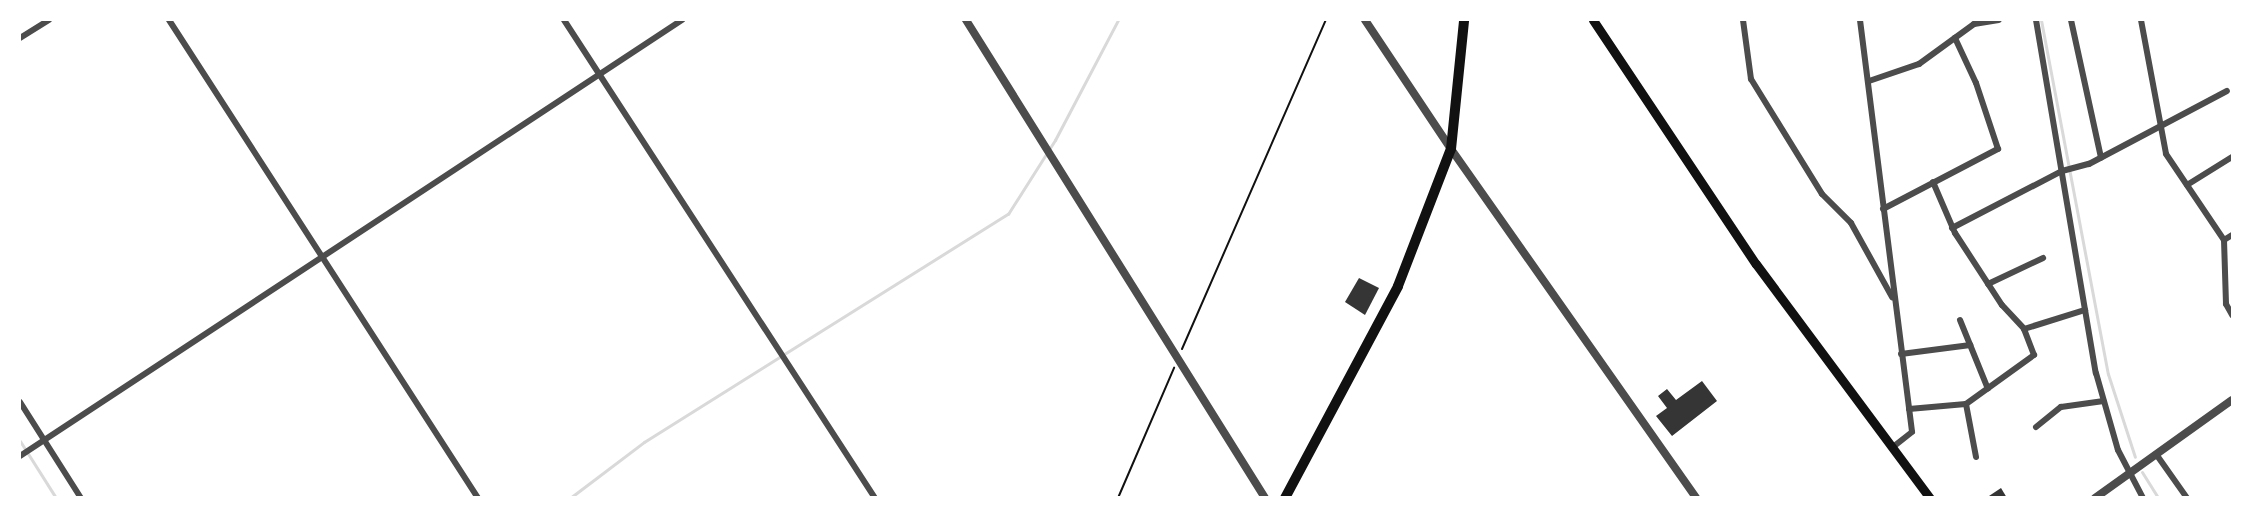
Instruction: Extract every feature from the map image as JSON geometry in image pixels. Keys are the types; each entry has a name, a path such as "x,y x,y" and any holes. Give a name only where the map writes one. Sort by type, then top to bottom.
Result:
{"highway":[{"path":"1285,498 1398,286 1450,149 1464,20"}],"main road":[{"path":"1593,20 1731,228 1930,498"}],"street":[{"path":"20,38 49,20"},
{"path":"169,20 478,498"},
{"path":"564,20 875,498"},
{"path":"21,456 682,20"},
{"path":"966,20 1046,143 1177,361 1265,498"},
{"path":"1365,20 1450,149 1696,498"},
{"path":"1743,20 1751,80 1822,194 1851,223 1893,300"},
{"path":"1860,20 1893,300 1912,432 1893,447"},
{"path":"1869,81 1918,64 1974,24 1999,20"},
{"path":"2036,20 2085,310 2104,401 2128,474 2144,498"},
{"path":"2071,20 2101,158"},
{"path":"2140,20 2158,127 2166,154 2224,240 2226,304 2232,315"},
{"path":"1883,209 1998,149 1976,83 1955,38"},
{"path":"1952,228 2062,171 2101,158 2227,92"},
{"path":"2187,185 2232,157"},
{"path":"1909,409 1966,404 2034,355 2024,329 1989,284 1952,228 1933,182"},
{"path":"2224,240 2232,235"},
{"path":"1989,284 2043,258"},
{"path":"2024,329 2085,310"},
{"path":"1960,320 1988,389"},
{"path":"1901,354 1970,345"},
{"path":"2095,498 2232,400"},
{"path":"2036,427 2061,407 2104,401"},
{"path":"20,402 81,498"},
{"path":"1966,404 1976,457"},
{"path":"2156,454 2187,498"}],"path":[{"path":"1118,498 1326,20"}],"building":[{"path":"1359,278 1379,288 1365,315 1345,302"},
{"path":"1702,381 1717,401 1672,436 1656,416 1667,408 1658,396 1667,389 1676,400"},
{"path":"2001,488 2007,498 1986,498"}],"waterway":[{"path":"570,498 644,442 1008,214 1055,140 1118,20"},
{"path":"2041,20 2108,374 2135,457"},
{"path":"20,441 56,498"},
{"path":"2142,472 2158,498"}]}
